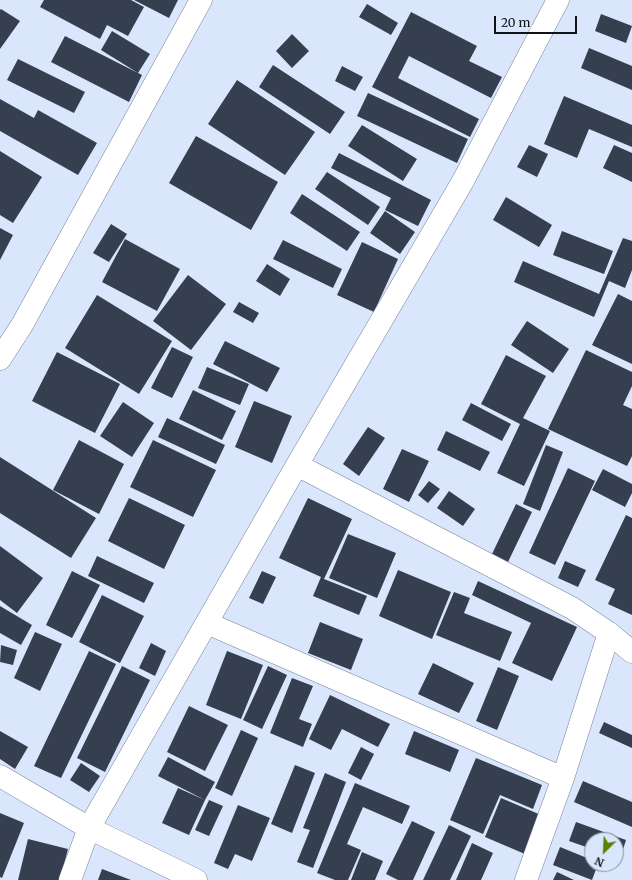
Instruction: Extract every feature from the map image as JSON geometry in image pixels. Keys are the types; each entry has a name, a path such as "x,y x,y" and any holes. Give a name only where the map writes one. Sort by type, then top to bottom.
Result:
{"street":[{"path":"0,359 22,325 201,0"},
{"path":"70,880 89,828 297,465 463,181 558,0"},
{"path":"297,465 572,608 609,633 632,652"},
{"path":"207,623 563,778"},
{"path":"526,880 563,778 609,633"},
{"path":"0,776 89,828 196,880"}],"building":[{"path":"44,0 131,0 144,7 128,36 107,25 100,39 40,7"},
{"path":"134,0 178,0 169,18"},
{"path":"367,4 398,23 391,35 359,17"},
{"path":"1,9 20,21 0,49 0,10"},
{"path":"411,12 477,46 469,61 502,77 491,98 409,56 398,78 479,119 470,137 372,87"},
{"path":"601,14 632,26 626,43 595,31"},
{"path":"112,31 150,54 138,73 101,50"},
{"path":"292,34 309,51 292,68 276,51"},
{"path":"65,36 142,75 129,102 51,62"},
{"path":"589,48 632,66 632,90 581,68"},
{"path":"18,59 85,92 74,113 7,80"},
{"path":"273,65 345,112 330,134 259,87"},
{"path":"342,66 363,77 355,91 335,81"},
{"path":"237,80 315,132 285,175 208,124"},
{"path":"368,93 468,139 457,163 357,116"},
{"path":"564,96 632,125 632,147 589,129 577,158 544,144"},
{"path":"0,99 34,118 38,110 97,143 78,175 0,131"},
{"path":"362,125 417,159 403,181 348,146"},
{"path":"196,136 278,182 251,230 169,183"},
{"path":"529,145 548,154 537,177 517,167"},
{"path":"614,145 632,153 632,182 603,168"},
{"path":"0,151 42,177 13,223 0,215"},
{"path":"339,153 431,200 418,226 385,210 391,198 331,168"},
{"path":"327,172 380,207 368,225 315,189"},
{"path":"302,194 360,232 347,251 290,213"},
{"path":"506,197 552,225 539,247 493,220"},
{"path":"385,211 415,232 400,254 370,233"},
{"path":"111,224 127,234 109,262 93,253"},
{"path":"0,228 13,235 0,260"},
{"path":"562,231 613,251 604,274 553,255"},
{"path":"623,238 632,241 632,270 625,288 609,281 594,317 514,282 523,261 599,294"},
{"path":"125,239 180,269 157,311 102,282"},
{"path":"283,240 342,269 333,288 273,259"},
{"path":"362,242 398,259 374,312 337,295"},
{"path":"267,264 290,279 280,296 256,281"},
{"path":"188,275 226,304 191,350 153,321"},
{"path":"618,294 632,301 632,364 592,345"},
{"path":"97,295 172,341 139,394 65,348"},
{"path":"239,302 259,313 253,323 233,312"},
{"path":"527,321 569,349 553,373 511,345"},
{"path":"225,341 280,368 267,392 213,364"},
{"path":"172,347 193,357 172,398 151,388"},
{"path":"586,350 632,372 632,386 623,405 632,409 632,456 627,466 548,429"},
{"path":"57,352 120,384 95,433 32,401"},
{"path":"506,355 546,376 523,418 550,431 524,486 497,473 520,424 481,404"},
{"path":"207,367 249,384 240,405 198,388"},
{"path":"193,390 236,411 222,440 179,419"},
{"path":"254,401 292,416 272,463 235,447"},
{"path":"123,402 154,423 132,457 100,436"},
{"path":"471,403 511,424 502,441 462,420"},
{"path":"167,418 225,445 216,464 158,437"},
{"path":"368,427 385,438 359,476 343,464"},
{"path":"446,431 490,452 480,471 437,450"},
{"path":"79,440 124,464 99,514 53,490"},
{"path":"153,440 216,470 193,517 130,487"},
{"path":"546,445 563,452 540,511 523,504"},
{"path":"402,449 429,461 409,502 383,489"},
{"path":"0,457 96,518 71,558 0,513"},
{"path":"568,468 595,481 555,565 529,553"},
{"path":"603,469 632,484 632,493 625,507 592,490"},
{"path":"429,481 440,489 428,503 418,495"},
{"path":"449,491 475,509 463,526 437,508"},
{"path":"129,498 185,525 164,569 108,541"},
{"path":"308,498 352,519 324,579 367,596 359,615 313,596 321,577 279,558"},
{"path":"516,504 532,512 508,562 492,554"},
{"path":"626,515 632,518 632,615 608,604 615,589 595,580"},
{"path":"348,534 396,553 377,598 329,578"},
{"path":"0,546 43,578 17,613 0,600"},
{"path":"97,556 154,583 144,603 88,576"},
{"path":"565,561 586,570 578,587 558,578"},
{"path":"398,570 451,592 432,639 379,616"},
{"path":"72,571 100,585 72,638 46,625"},
{"path":"262,571 276,577 263,604 249,598"},
{"path":"478,581 577,627 552,681 512,663 531,623 472,595"},
{"path":"454,592 470,598 464,613 512,632 500,661 436,635"},
{"path":"102,595 144,616 120,663 79,642"},
{"path":"0,606 32,625 21,645 0,633"},
{"path":"320,622 363,639 351,670 308,653"},
{"path":"35,632 62,644 40,691 14,678"},
{"path":"151,643 166,651 155,676 139,668"},
{"path":"1,645 17,650 13,665 0,662"},
{"path":"89,651 116,664 61,778 34,766"},
{"path":"227,651 263,665 241,719 206,705"},
{"path":"433,663 474,683 459,713 418,694"},
{"path":"122,666 150,680 105,772 77,758"},
{"path":"268,666 287,675 262,729 243,720"},
{"path":"498,667 519,676 497,730 476,721"},
{"path":"292,678 313,686 299,719 312,724 303,747 270,733"},
{"path":"330,695 390,724 378,747 342,729 331,750 309,739"},
{"path":"189,706 228,725 205,771 167,752"},
{"path":"604,722 632,735 632,748 599,733"},
{"path":"241,730 258,738 232,796 215,788"},
{"path":"0,731 28,747 15,769 0,759"},
{"path":"414,731 459,750 450,772 405,754"},
{"path":"361,747 374,754 361,780 348,773"},
{"path":"168,757 215,782 205,800 158,776"},
{"path":"476,758 542,785 533,809 500,795 483,834 450,820"},
{"path":"81,763 100,776 89,792 70,780"},
{"path":"295,765 315,773 292,833 271,824"},
{"path":"325,773 346,782 313,868 297,862 310,830 303,828"},
{"path":"583,781 632,802 632,827 574,802"},
{"path":"355,783 410,806 402,824 363,807 347,844 361,850 348,880 335,880 317,873"},
{"path":"178,788 205,800 189,835 162,823"},
{"path":"501,798 541,815 525,854 485,837"},
{"path":"209,800 223,806 209,836 195,830"},
{"path":"238,805 270,818 252,861 235,854 228,869 214,863"},
{"path":"0,813 24,823 2,878 0,877"},
{"path":"412,821 435,832 413,880 398,880 386,874"},
{"path":"576,822 604,832 584,832 584,846 569,841"},
{"path":"449,825 471,836 450,880 423,880"},
{"path":"28,839 68,849 60,880 18,880"},
{"path":"472,843 493,853 481,880 456,880"},
{"path":"560,847 584,857 584,872 595,872 592,880 553,865"},
{"path":"362,852 383,861 375,880 351,880"},
{"path":"102,869 131,880 98,880"},
{"path":"557,872 574,880 553,880"}]}
